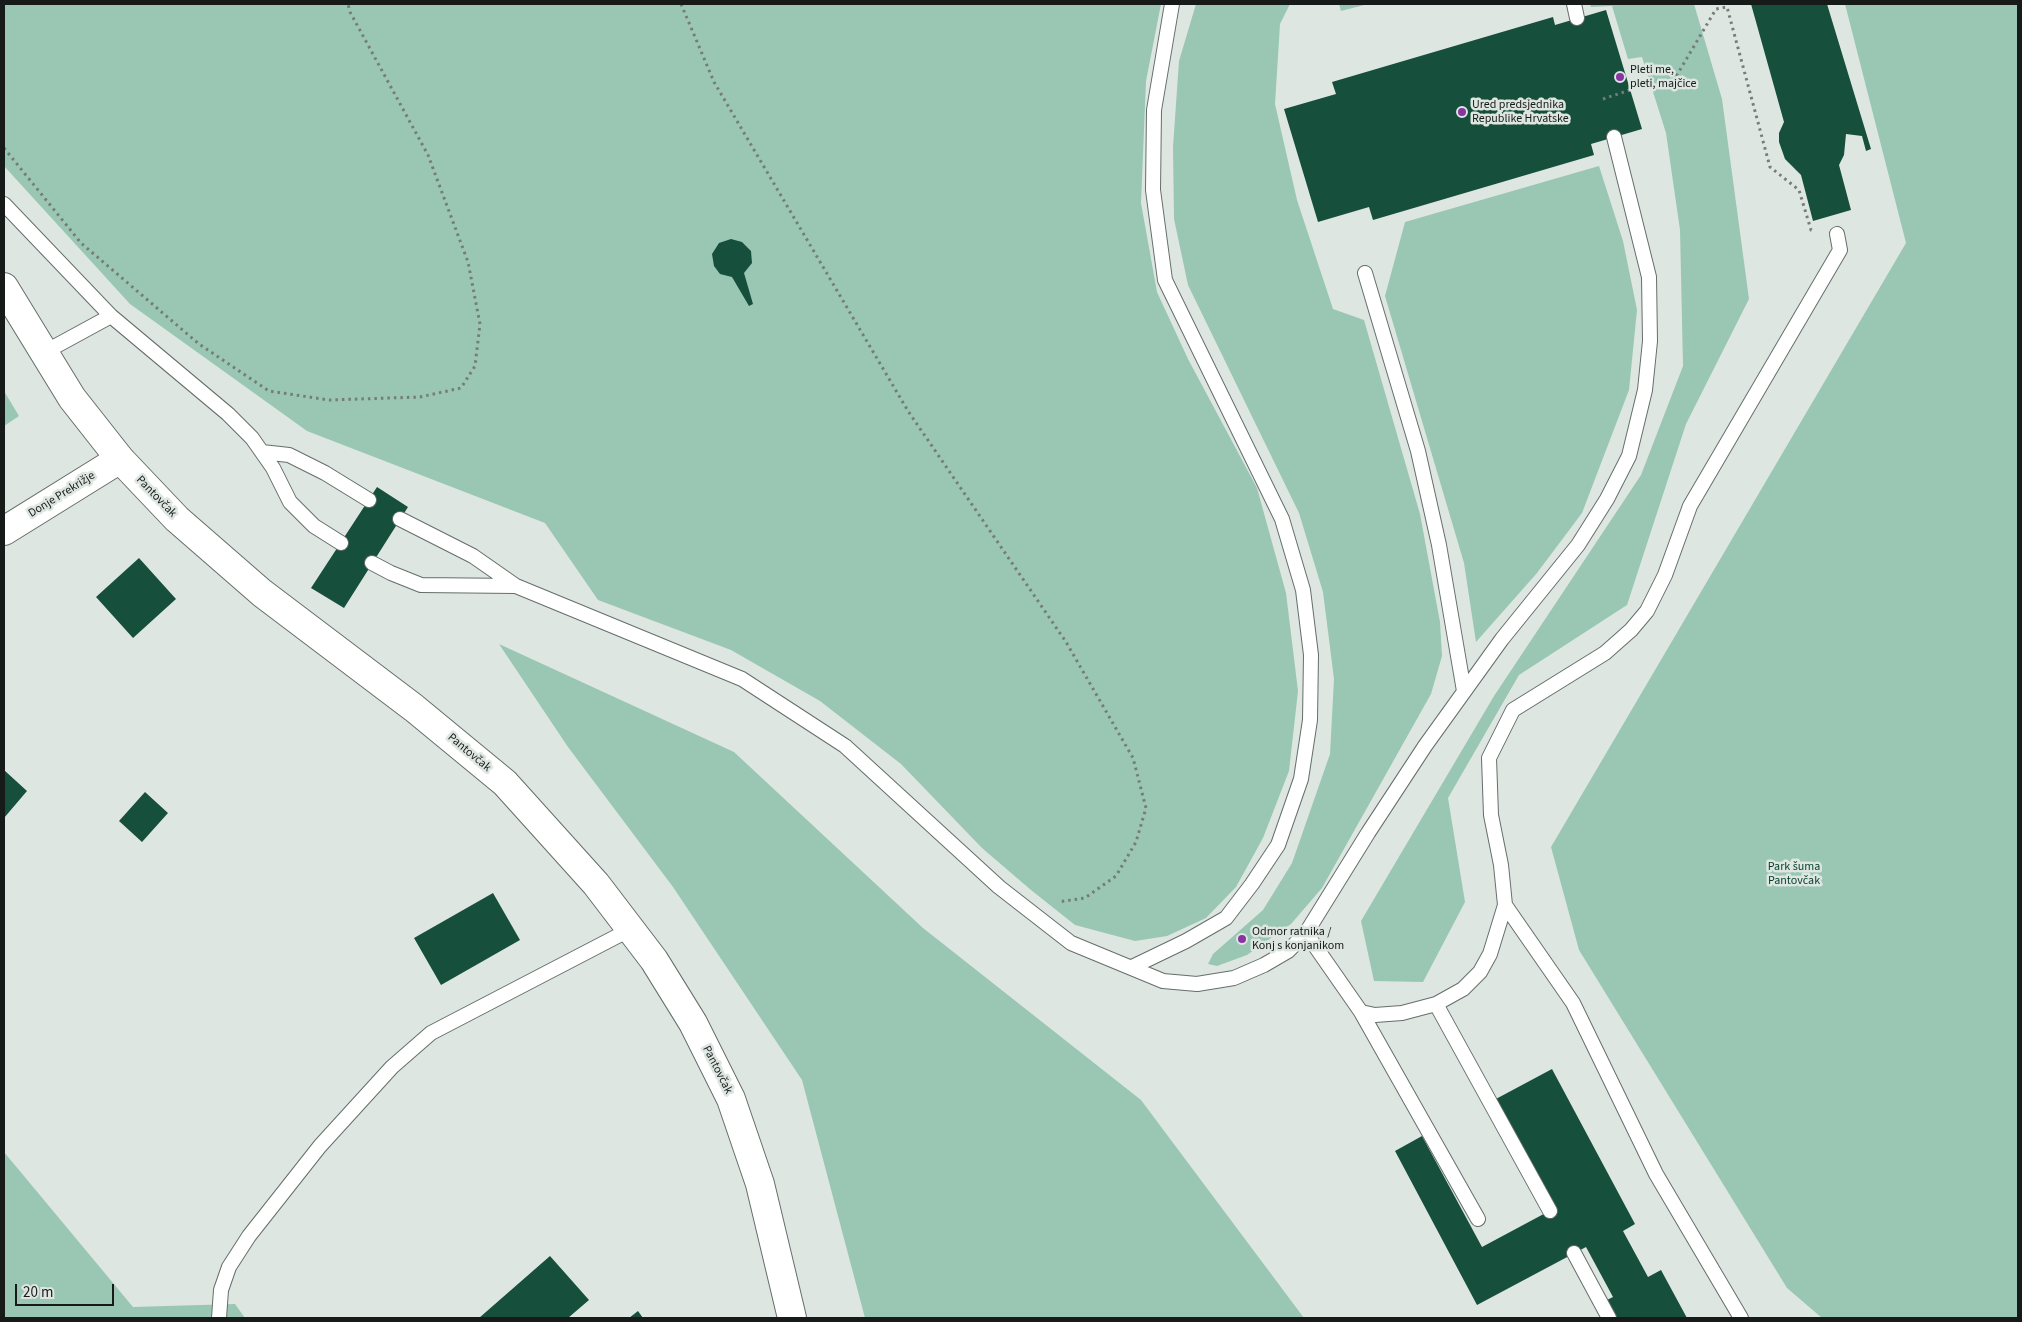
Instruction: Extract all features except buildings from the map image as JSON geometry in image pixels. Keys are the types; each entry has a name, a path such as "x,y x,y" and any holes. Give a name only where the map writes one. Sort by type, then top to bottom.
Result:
{"main road":[{"name":"Pantovčak","path":"4,287 72,398 120,459 177,519 262,594 414,708 504,783 596,884 631,929 654,960 693,1023 731,1099 760,1184 792,1318"},
{"name":"Donje Prekrižje","path":"4,531 120,459"}],"lane":[{"path":"1132,968 1186,941 1226,918 1252,884 1278,844 1301,779 1310,720 1311,655 1303,590 1282,519 1165,280 1153,190 1154,110 1172,4"},
{"path":"1574,4 1577,18"},
{"path":"400,519 473,556 516,586 742,679 845,746 999,887 1071,943 1163,981 1197,984 1234,978 1264,965 1288,951 1306,933 1425,746 1502,639 1578,546 1607,499 1629,456 1645,390 1650,341 1649,277 1639,230 1614,137"},
{"path":"4,204 111,316 228,414 252,438 290,502 314,526 340,543"},
{"path":"1361,1012 1375,1015 1402,1013 1436,1004 1463,989 1480,972 1490,954 1505,905 1501,865 1491,815 1489,758 1513,710 1605,653 1632,630 1647,611 1665,575 1690,506 1840,250 1837,234"},
{"path":"1365,273 1418,451 1439,545 1464,691"},
{"path":"43,353 111,316"},
{"path":"262,452 289,455 325,472 369,500"},
{"path":"372,563 391,574 421,585 516,586"},
{"path":"1505,905 1573,1003 1656,1174 1741,1318"},
{"path":"220,1318 221,1290 229,1267 249,1236 320,1146 392,1067 431,1033 483,1004 631,929"},
{"path":"1306,933 1361,1012 1478,1219"},
{"path":"1436,1004 1550,1211"},
{"path":"1574,1253 1609,1318"}],"path":[{"path":"4,148 81,243 199,344 269,391 329,400 420,397 461,388 475,366 480,324 468,262 428,155 350,12 348,4"},
{"path":"681,4 714,82 908,412 1066,642 1133,758 1146,808 1136,842 1116,876 1085,898 1025,907"},
{"path":"1603,99 1630,90 1650,78 1671,85 1716,9 1726,5 1770,167 1799,190 1811,230 1837,234"}],"green space":[{"path":"4,4 1161,4 1146,81 1141,203 1157,292 1188,359 1257,488 1286,593 1298,691 1289,771 1263,838 1236,887 1206,918 1167,936 1135,941 1075,925 982,848 901,764 820,701 731,650 598,600 545,523 307,431 130,304 4,166"},
{"path":"1196,4 1290,4 1280,24 1275,104 1297,200 1333,309 1364,320 1420,514 1440,622 1442,656 1431,694 1322,888 1291,924 1247,955 1217,966 1208,964 1213,954 1263,910 1292,863 1330,754 1334,679 1323,592 1299,513 1188,285 1174,219 1173,147 1179,61"},
{"path":"1339,4 1368,4 1341,11"},
{"path":"1590,4 1694,4 1722,99 1749,299 1686,424 1627,605 1519,675 1448,798 1465,902 1423,982 1374,981 1361,921 1494,696 1641,475 1683,366 1680,230 1666,133 1642,57 1628,59 1612,6 1591,7"},
{"name":"Park šuma Pantovčak","path":"1845,4 2018,4 2018,1318 1822,1318 1787,1288 1579,950 1551,847 1906,243"},
{"path":"1599,166 1623,241 1637,310 1629,390 1582,513 1537,573 1476,642 1464,563 1385,296 1405,222"},
{"path":"4,391 19,416 4,426"},
{"path":"499,644 734,752 923,928 1141,1100 1304,1318 865,1318 802,1080 673,887 568,747"},
{"path":"4,1152 133,1307 235,1304 245,1318 4,1318"}],"place":[{"name":"Pleti me, pleti, majčice","path":"1620,77"},
{"name":"Ured predsjednika Republike Hrvatske","path":"1462,112"},
{"name":"Odmor ratnika / Konj s konjanikom","path":"1242,939"}]}
